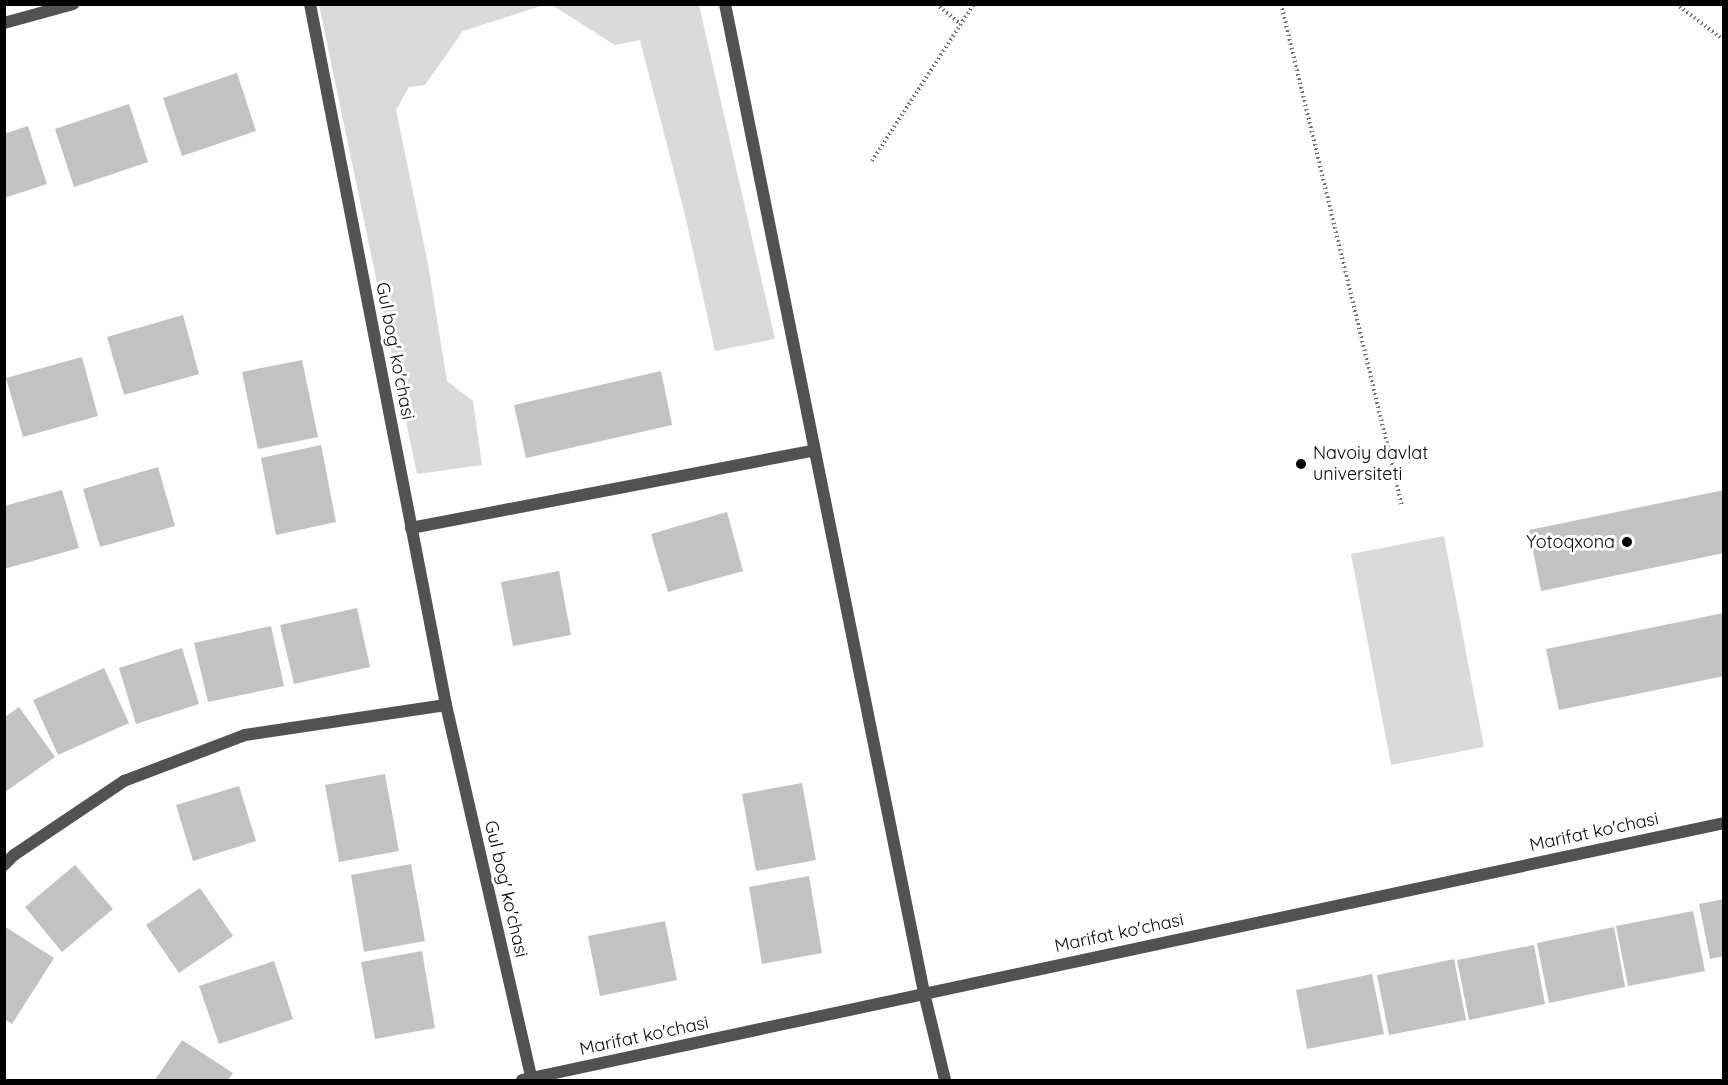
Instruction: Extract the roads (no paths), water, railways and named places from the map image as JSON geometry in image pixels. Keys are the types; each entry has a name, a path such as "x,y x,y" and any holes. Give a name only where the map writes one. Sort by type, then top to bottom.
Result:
{"street":[{"path":"4,22 73,4"},
{"name":"Gul bog' ko'chasi","path":"310,4 446,705 528,1080"},
{"path":"725,4 924,993 945,1080"},
{"path":"411,528 815,450"},
{"path":"4,864 124,781 244,735 446,705"},
{"name":"Marifat ko'chasi","path":"528,1080 924,993 1724,823"}],"place":[{"name":"Navoiy davlat universiteti","path":"1301,464"},
{"name":"Yotoqxona","path":"1627,542"}]}
